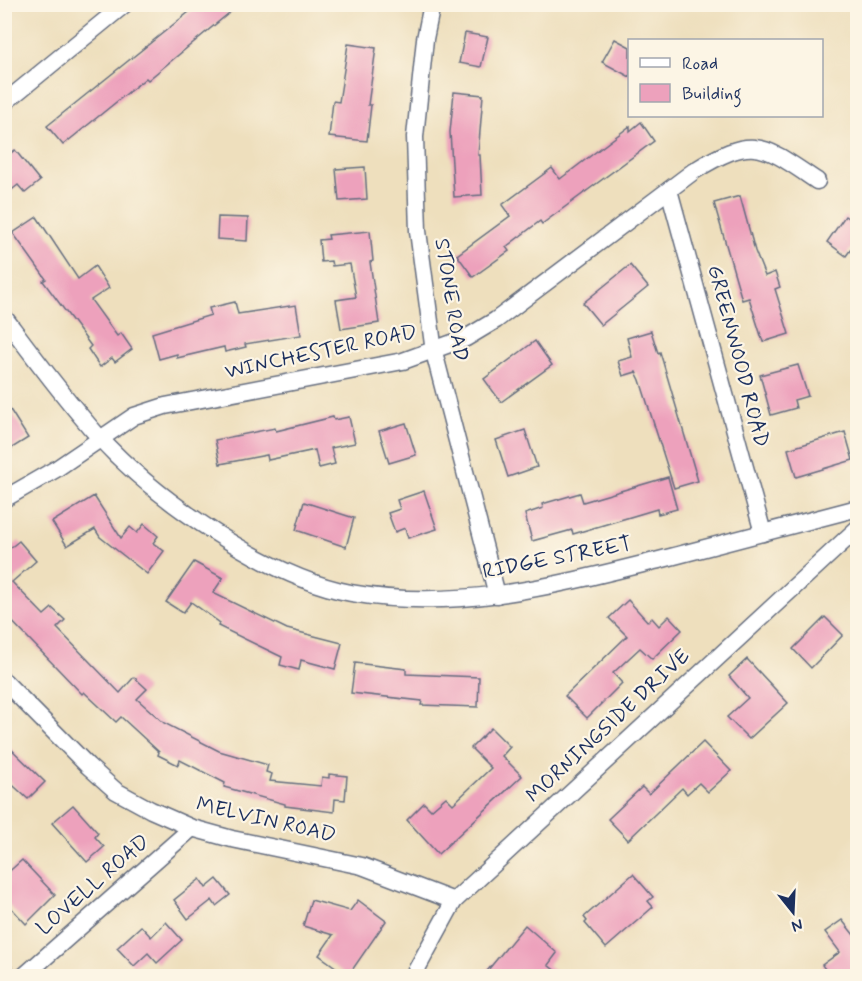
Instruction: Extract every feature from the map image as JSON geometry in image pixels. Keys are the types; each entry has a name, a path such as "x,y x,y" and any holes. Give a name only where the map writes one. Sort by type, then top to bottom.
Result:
{"street":[{"path":"4,104 125,4"},
{"name":"STONE ROAD","path":"432,4 425,39 415,137 418,231 434,352 497,595"},
{"name":"WINCHESTER ROAD","path":"4,500 56,469 99,437 134,416 165,406 366,369 434,352 466,338 495,320 669,190 724,152 749,146 780,156 817,181"},
{"name":"GREENWOOD ROAD","path":"669,190 763,533"},
{"name":"RIDGE STREET","path":"4,317 60,392 99,437 150,483 229,543 273,566 350,593 398,599 448,599 497,595 575,581 858,508"},
{"name":"MORNINGSIDE DRIVE","path":"413,976 454,901 858,528"},
{"name":"MELVIN ROAD","path":"4,681 116,791 151,810 192,828 232,839 362,866 454,901"},
{"name":"LOVELL ROAD","path":"24,976 192,828"},
{"path":"4,972 9,976"}],"building":[{"path":"199,4 240,4 148,80 146,78 63,145 47,126"},
{"path":"465,33 488,37 481,67 459,63"},
{"path":"615,39 628,46 628,76 602,62"},
{"path":"348,44 376,48 368,105 371,105 367,141 329,137 333,101 339,102"},
{"path":"454,92 483,95 478,155 480,155 482,195 454,197 450,132"},
{"path":"641,122 654,141 542,224 540,221 506,247 509,251 473,277 457,255 510,216 502,205 552,168 560,179 630,126 630,131"},
{"path":"15,150 40,181 25,193 18,185 4,196 4,158"},
{"path":"365,167 367,199 339,201 336,169"},
{"path":"740,196 755,251 765,276 775,272 780,287 775,289 789,334 763,342 749,298 742,300 714,203"},
{"path":"845,216 858,225 858,253 851,249 846,256 827,242"},
{"path":"37,217 78,279 95,266 109,288 91,300 117,336 121,333 132,349 115,362 112,358 100,367 88,349 91,346 43,281 46,279 13,233"},
{"path":"218,217 248,218 247,241 217,239"},
{"path":"370,231 373,261 370,262 379,323 341,329 336,300 356,297 350,264 332,266 331,261 321,262 319,240 329,239 328,235"},
{"path":"630,265 648,287 601,325 583,303"},
{"path":"235,302 238,314 296,305 301,335 245,344 246,347 225,352 224,347 177,358 177,354 159,359 152,333 211,315 209,308"},
{"path":"651,331 658,353 660,352 698,481 674,488 640,380 636,372 623,376 618,361 632,357 627,338"},
{"path":"535,341 552,365 501,402 484,379"},
{"path":"798,365 808,396 794,400 796,408 771,415 760,375"},
{"path":"4,400 28,438 4,453"},
{"path":"333,417 334,420 349,417 355,443 331,448 335,464 319,468 315,450 268,460 267,455 220,464 215,440 275,428 276,431"},
{"path":"406,423 416,455 389,463 379,431"},
{"path":"525,430 537,467 508,477 496,440"},
{"path":"845,432 853,460 796,477 788,449"},
{"path":"668,477 677,509 658,514 657,509 573,534 572,530 532,541 525,514 543,508 542,504 580,493 583,502"},
{"path":"424,491 437,529 408,538 405,528 395,532 388,513 400,509 397,500"},
{"path":"94,496 121,538 130,527 137,533 144,524 158,536 153,543 164,551 147,574 100,537 95,529 67,546 52,522"},
{"path":"304,502 354,518 346,547 296,530"},
{"path":"19,541 36,561 12,582 44,615 52,608 65,620 57,628 120,693 134,677 147,689 137,699 164,723 219,751 268,765 266,772 272,774 270,781 321,786 322,777 329,778 329,774 347,776 345,800 335,799 334,812 285,806 285,804 224,787 225,783 180,760 178,765 158,755 159,752 121,717 116,722 84,692 82,694 4,613 4,553"},
{"path":"194,562 223,578 213,593 287,629 342,643 335,669 301,660 299,670 280,665 282,657 218,626 220,623 191,602 183,613 166,602"},
{"path":"628,600 648,622 652,618 659,626 669,616 682,630 652,659 640,648 613,673 622,683 587,718 565,696 627,636 609,618"},
{"path":"825,617 843,635 811,668 793,649"},
{"path":"747,659 788,703 749,739 727,717 748,698 729,676"},
{"path":"355,663 406,669 406,674 479,677 478,707 421,705 422,701 351,693"},
{"path":"491,728 510,747 502,756 522,776 438,854 407,820 424,803 431,810 446,797 453,804 491,768 471,748"},
{"path":"4,742 45,782 28,799 4,777"},
{"path":"703,742 731,771 708,792 699,783 687,794 682,788 628,840 608,819 642,787 649,794"},
{"path":"73,805 98,833 95,837 104,847 87,862 52,823"},
{"path":"22,860 55,895 26,924 4,900 4,876"},
{"path":"633,874 653,897 648,901 653,907 606,948 585,923 587,921 584,917"},
{"path":"200,879 206,888 217,879 230,895 216,906 212,900 188,919 174,900"},
{"path":"311,900 350,911 358,900 386,921 348,976 319,955 333,935 303,926"},
{"path":"842,920 858,940 858,976 853,971 845,976 830,976 822,965 840,952 825,932"},
{"path":"166,922 182,940 157,963 148,953 134,966 117,948 141,926 151,937"},
{"path":"525,925 557,953 548,965 562,976 483,976"}]}
